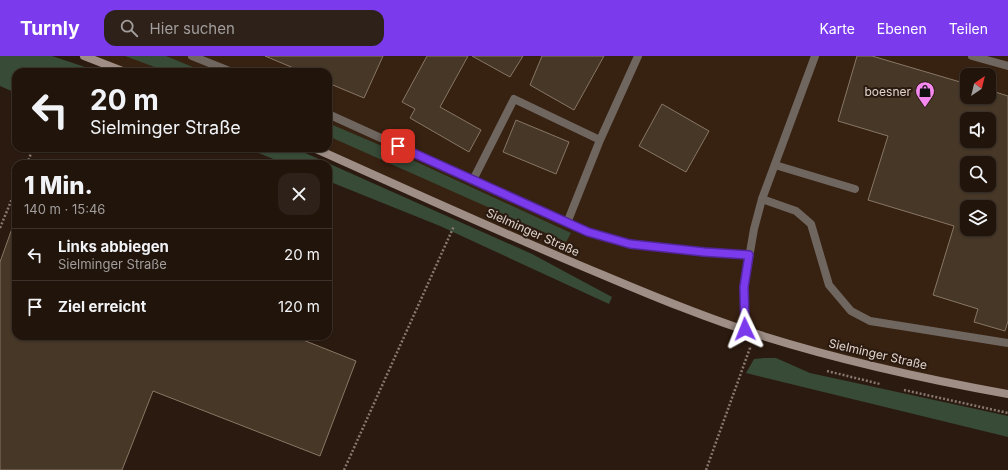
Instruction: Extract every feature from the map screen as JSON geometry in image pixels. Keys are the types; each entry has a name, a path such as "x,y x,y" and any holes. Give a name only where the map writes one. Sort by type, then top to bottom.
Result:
{"street":[{"path":"84,56 116,68"},
{"path":"192,56 222,68"},
{"path":"567,223 600,140 638,56"},
{"path":"745,329 744,287 749,255 762,199 815,56"},
{"path":"972,56 1008,66"},
{"path":"473,180 514,99 600,140"},
{"name":"Sielminger Straße","path":"332,116 588,232 630,244 749,255"},
{"name":"Sielminger Straße","path":"323,152 559,258 642,292 745,329 858,363 1008,394"},
{"path":"775,165 855,189"},
{"path":"762,199 796,211 811,224 829,285 851,311 870,321 1008,342"}],"path":[{"path":"0,228 12,199"},
{"path":"344,470 460,213"},
{"path":"706,470 750,348 745,329"}],"shaded area":[{"path":"84,56 1008,56 1008,394 858,363 683,308 323,152 332,152 332,68 115,68"}],"green space":[{"path":"0,56 52,56 88,68 12,68 12,91 0,86"},
{"path":"125,56 166,56 195,68 157,68"},
{"path":"332,125 382,146 571,233 566,242 332,138"},
{"path":"256,152 303,152 321,160 276,160"},
{"path":"332,165 532,254 612,297 609,304 440,226 332,183"},
{"path":"776,358 810,373 1008,416 1008,437 746,373 754,359"}],"building":[{"path":"265,56 383,56 364,98 332,85 332,68 294,68"},
{"path":"427,56 468,56 440,107 481,130 469,152 410,118 415,109 402,102"},
{"path":"472,56 523,56 510,77"},
{"path":"542,56 604,56 574,110 530,85"},
{"path":"857,56 872,56 960,82 960,104 996,104 996,92 1008,96 1008,321 1005,331 974,322 978,309 933,295 954,226 868,200 888,136 838,121"},
{"path":"662,104 709,131 686,172 639,146"},
{"path":"516,120 569,142 556,174 503,152"},
{"path":"12,229 12,340 303,340 356,361 320,456 153,391 122,470 0,470 0,262"}],"place":[{"name":"boesner","path":"925,108"}],"route":[{"path":"398,146 588,232 630,244 749,255 744,287 745,329"}]}
